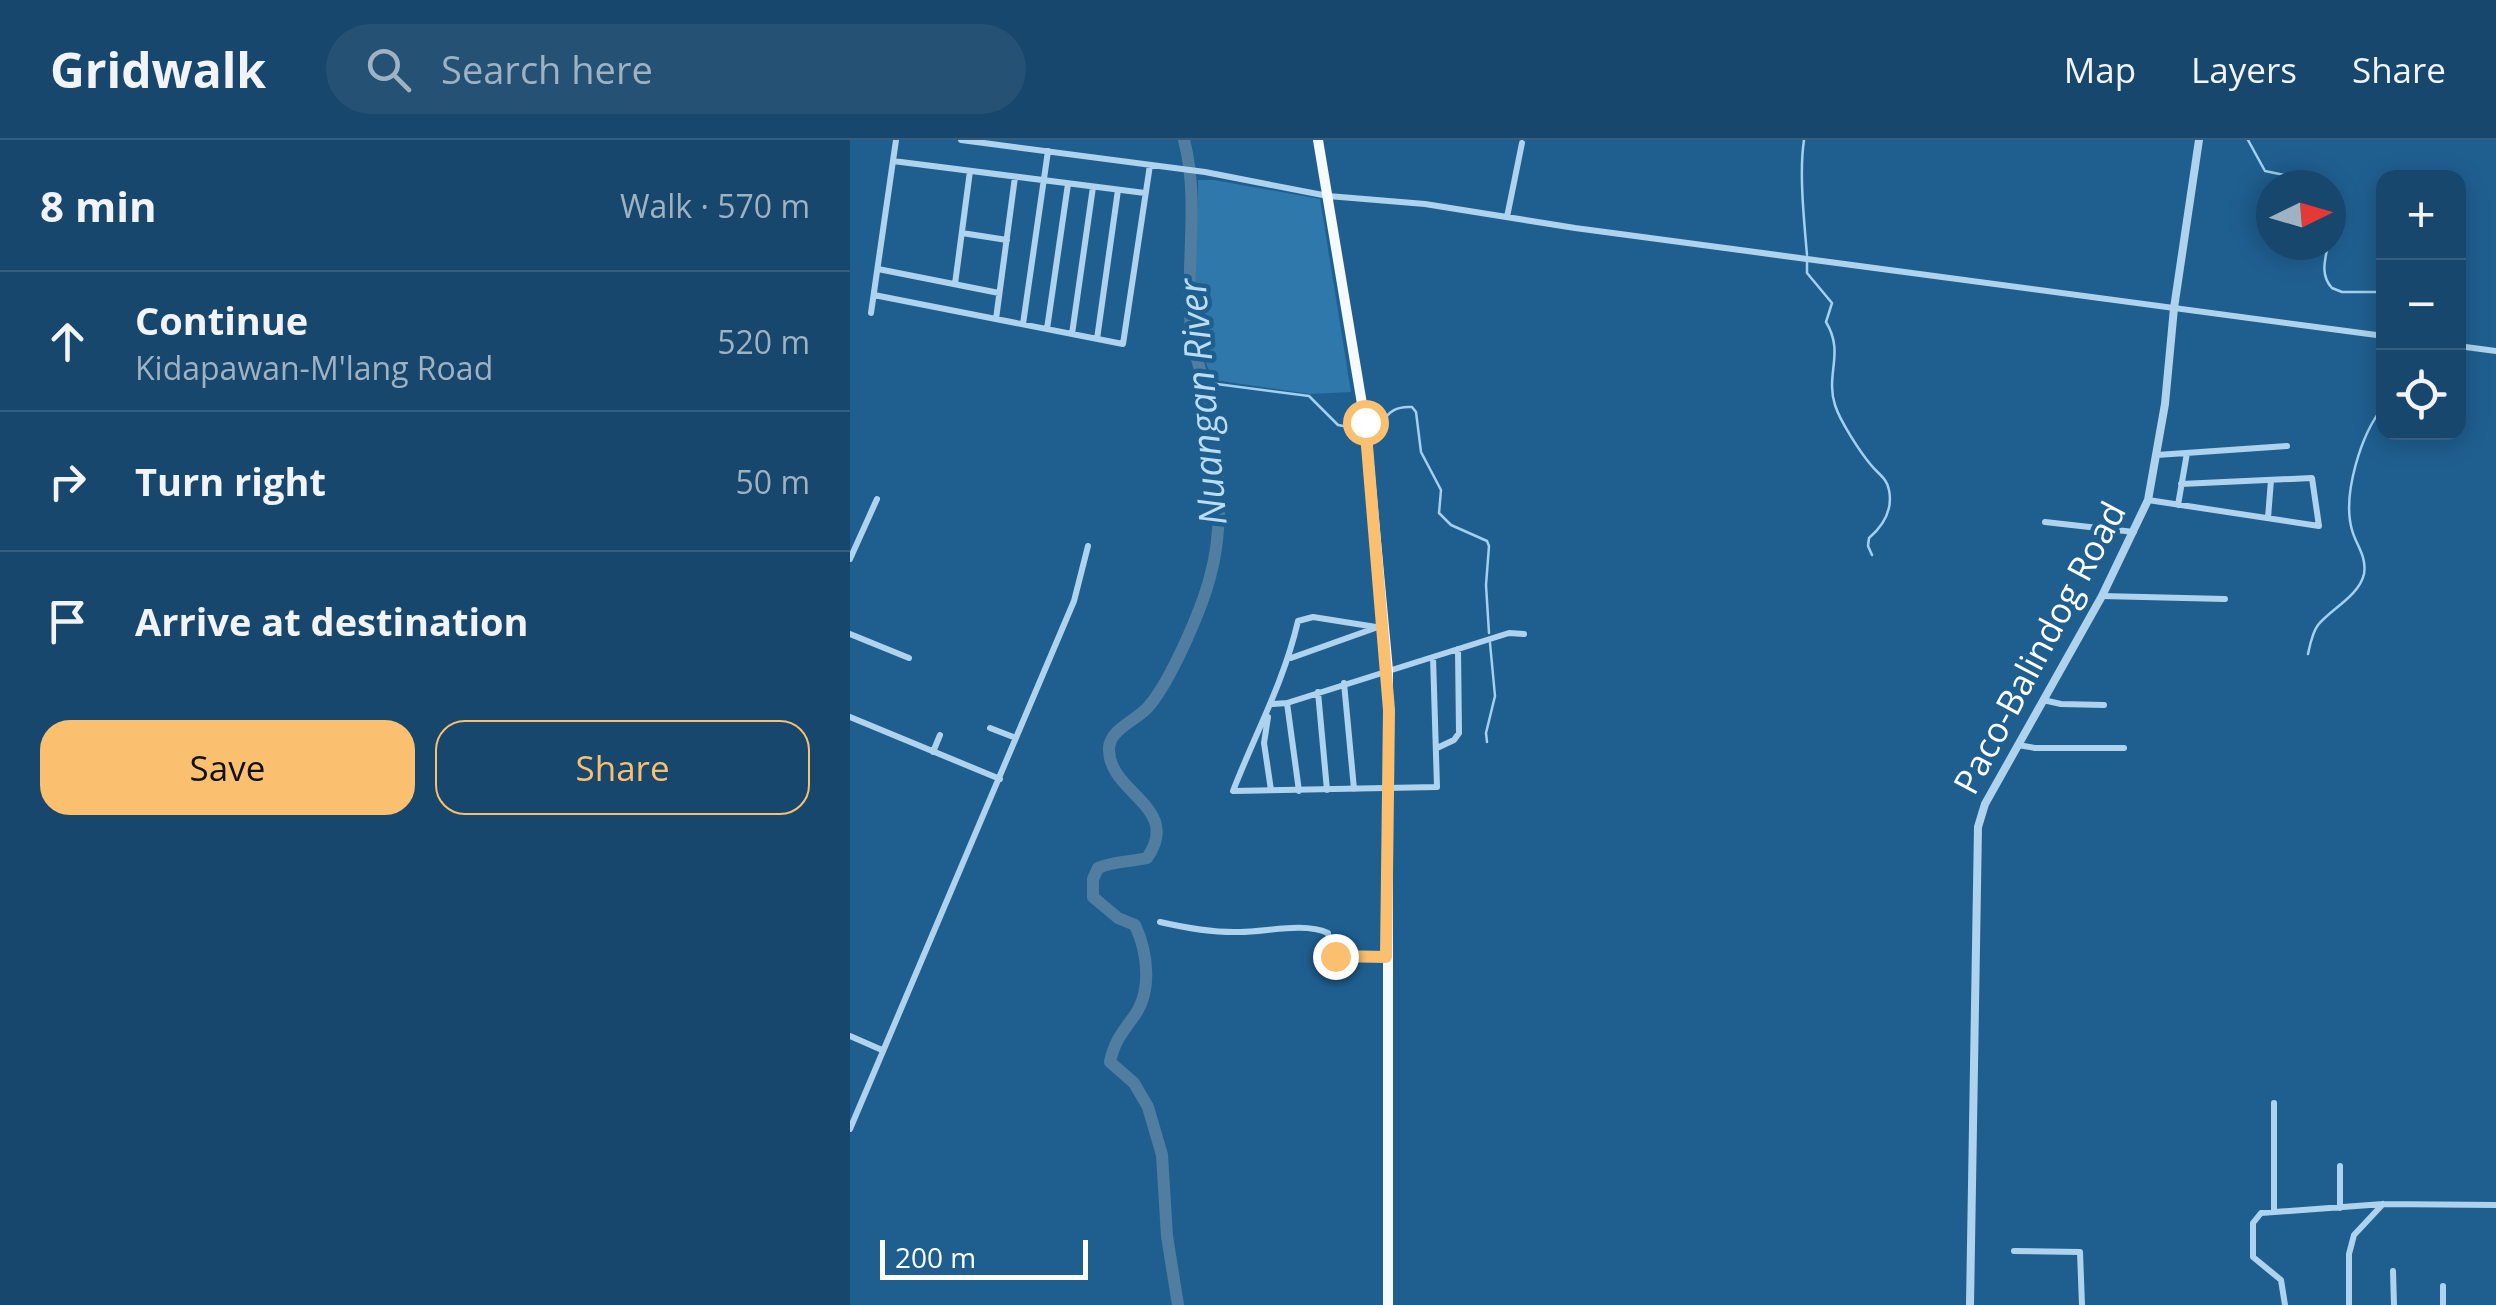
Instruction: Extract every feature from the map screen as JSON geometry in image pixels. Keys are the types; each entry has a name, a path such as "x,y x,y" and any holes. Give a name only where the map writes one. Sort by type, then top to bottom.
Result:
{"main road":[{"path":"1318,140 1365,422 1380,626 1388,670 1388,1305"}],"street":[{"path":"871,314 896,140"},
{"path":"961,140 1205,172 1328,196 1387,199 2376,335"},
{"name":"Paco-Balindog Road","path":"1970,1305 1978,827 1985,804 2102,596 2148,500 2199,140"},
{"path":"1507,217 1522,143"},
{"path":"1022,324 1048,151"},
{"path":"893,161 1145,194"},
{"path":"874,294 1122,344 1150,165"},
{"path":"955,284 970,171"},
{"path":"996,319 1016,177"},
{"path":"1048,329 1068,184"},
{"path":"1072,334 1093,187"},
{"path":"1097,339 1118,190"},
{"path":"962,234 1007,240"},
{"path":"878,269 999,294"},
{"path":"2466,347 2496,351"},
{"path":"2157,456 2287,446"},
{"path":"2178,504 2186,453"},
{"path":"2148,500 2319,526 2312,478 2182,484"},
{"path":"2268,518 2271,480"},
{"path":"850,559 877,500"},
{"path":"2045,522 2135,532"},
{"path":"850,1129 1074,601 1088,546"},
{"path":"2102,596 2225,600"},
{"path":"1380,626 1303,618 1298,621 1290,658 1232,791 1438,787 1433,657"},
{"path":"1290,658 1380,626"},
{"path":"1271,706 1509,633 1524,634"},
{"path":"850,634 910,658"},
{"path":"1437,748 1454,740 1460,730 1458,649"},
{"path":"1344,683 1354,790"},
{"path":"1318,692 1327,791"},
{"path":"2043,700 2104,704"},
{"path":"1287,703 1299,791"},
{"path":"1271,706 1264,743 1271,790"},
{"path":"850,717 1000,779"},
{"path":"990,728 1016,738"},
{"path":"933,752 940,735"},
{"path":"2018,745 2124,748"},
{"path":"1160,922 1193,930 1322,930 1328,933 1330,950 1335,956 1386,957"},
{"path":"850,1036 882,1050"},
{"path":"2274,1102 2274,1210"},
{"path":"2340,1166 2340,1208"},
{"path":"2285,1305 2286,1291 2281,1280 2255,1262 2252,1251 2254,1221 2261,1213 2383,1204 2496,1205"},
{"path":"2348,1305 2350,1245 2354,1235 2383,1204"},
{"path":"2014,1251 2080,1252 2082,1305"},
{"path":"2393,1272 2394,1305"},
{"path":"2443,1286 2443,1305"}],"shaded area":[{"path":"1198,180 1320,199 1351,392 1310,394 1215,380 1206,363 1197,314"}],"waterway":[{"name":"Nuangan River","path":"1178,1305 1167,1236 1162,1155 1148,1107 1134,1083 1110,1062 1118,1039 1143,997 1143,948 1135,925 1118,918 1093,897 1093,879 1098,868 1147,858 1156,840 1151,813 1112,764 1110,742 1149,706 1176,663 1206,591 1218,533 1214,439 1191,329 1192,210 1184,140"},
{"path":"1804,140 1802,181 1807,255"},
{"path":"2248,140 2264,170"},
{"path":"2325,260 2325,273 2332,288 2342,292 2376,292"},
{"path":"1807,261 1807,273 1832,303 1826,322 1834,344 1835,405 1851,436 1889,490 1886,517 1869,538 1872,555"},
{"path":"1203,379 1309,396 1338,425 1359,429"},
{"path":"1373,427 1381,425 1397,409 1412,407 1416,412 1421,452 1441,490 1439,513 1451,525 1487,541 1489,546 1489,633"},
{"path":"2308,654 2318,625 2351,596 2364,574 2363,556 2352,530 2350,500 2361,448 2376,418"},
{"path":"1487,742 1495,696 1490,643"}],"route":[{"path":"1335,956 1386,957 1389,710 1365,422"}]}
